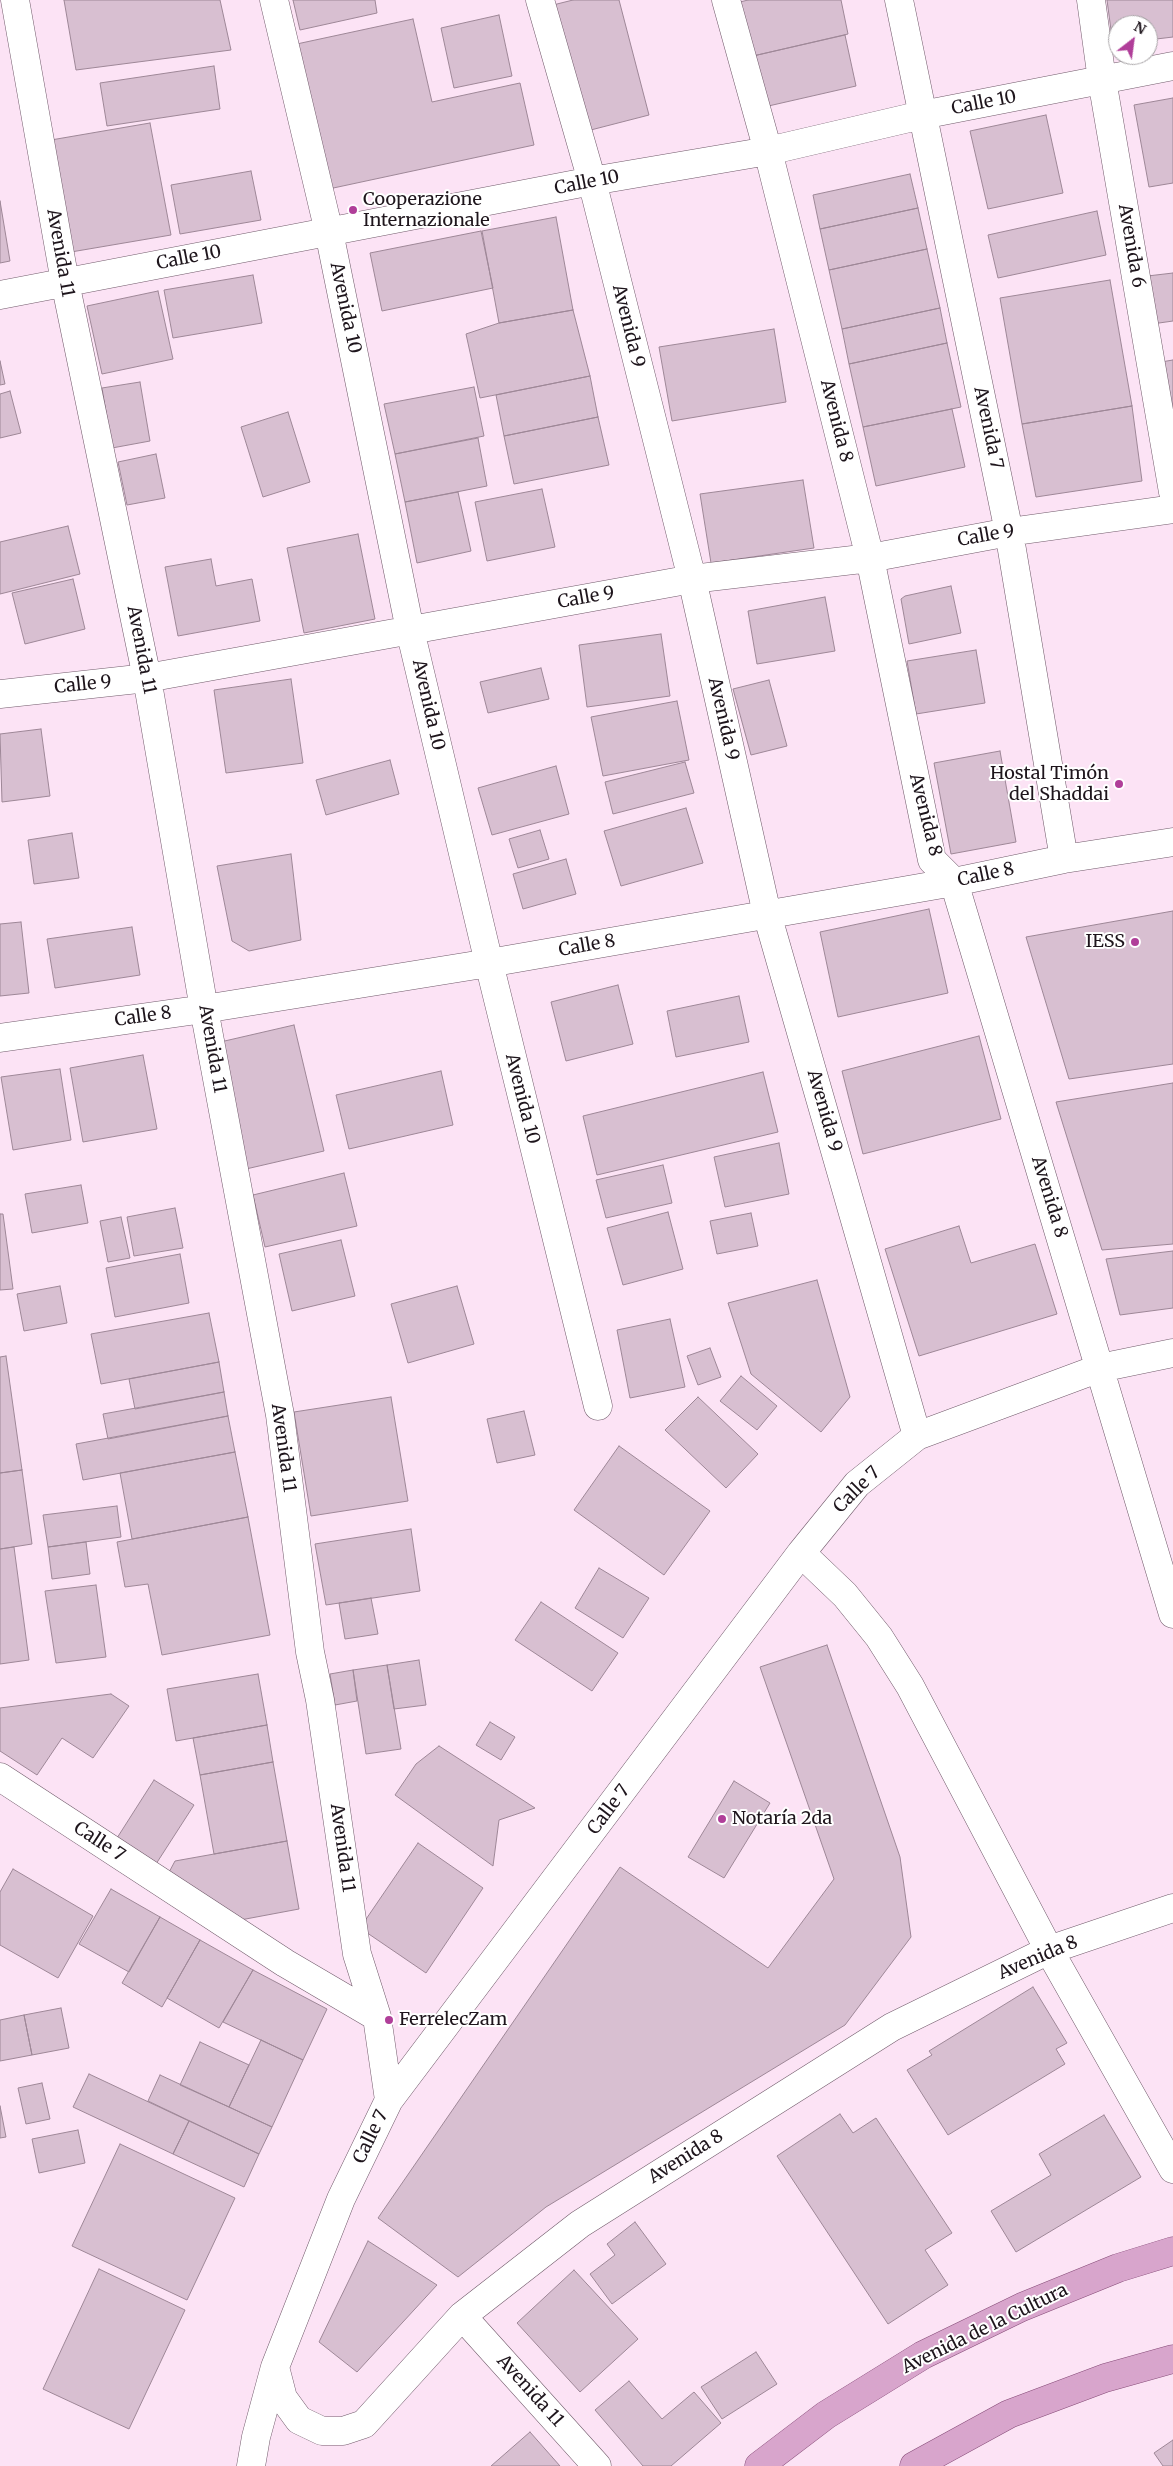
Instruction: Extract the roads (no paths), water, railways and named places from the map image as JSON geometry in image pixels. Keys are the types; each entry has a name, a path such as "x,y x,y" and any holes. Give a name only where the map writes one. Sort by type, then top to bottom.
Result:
{"main road":[{"name":"Avenida de la Cultura","path":"759,2466 826,2415 923,2355 1022,2307 1118,2268 1173,2251"},
{"path":"914,2466 1009,2414 1105,2378 1173,2359"}],"street":[{"name":"Avenida 11","path":"15,0 65,282 147,678 204,1008 280,1415 310,1652 320,1700 357,1954 377,2017 389,2100"},
{"name":"Avenida 10","path":"274,0 329,232 410,630 489,963 598,1406"},
{"name":"Avenida 9","path":"540,0 592,181 692,579 767,914 917,1436"},
{"name":"Avenida 8","path":"726,0 768,150 870,558 932,860 954,882 1173,1614"},
{"name":"Avenida 7","path":"899,0 1009,532 1064,859"},
{"name":"Avenida 6","path":"1091,0 1102,80 1173,492"},
{"name":"Calle 10","path":"0,295 592,181 768,150 922,115 1173,66"},
{"name":"Calle 9","path":"0,694 147,678 692,579 870,558 1009,532 1173,510"},
{"name":"Calle 8","path":"0,1038 489,963 954,882 1064,859 1173,842"},
{"name":"Calle 7","path":"251,2466 256,2437 275,2367 341,2199 389,2100 801,1553 857,1484 917,1436 1100,1368 1173,1353"},
{"path":"801,1553 845,1595 884,1645 914,1695 1049,1950 1173,2169"},
{"name":"Calle 7","path":"0,1777 284,1963 377,2017"},
{"name":"Avenida 8","path":"275,2367 283,2398 299,2420 322,2431 343,2431 364,2424 462,2316 580,2224 892,2027 1049,1950 1173,1908"},
{"name":"Avenida 11","path":"462,2316 597,2466"}],"place":[{"name":"Cooperazione Internazionale","path":"353,210"},
{"name":"Hostal Timón del Shaddai","path":"1119,784"},
{"name":"IESS","path":"1135,942"},
{"name":"Notaría 2da","path":"722,1819"},
{"name":"FerrelecZam","path":"389,2020"}]}
